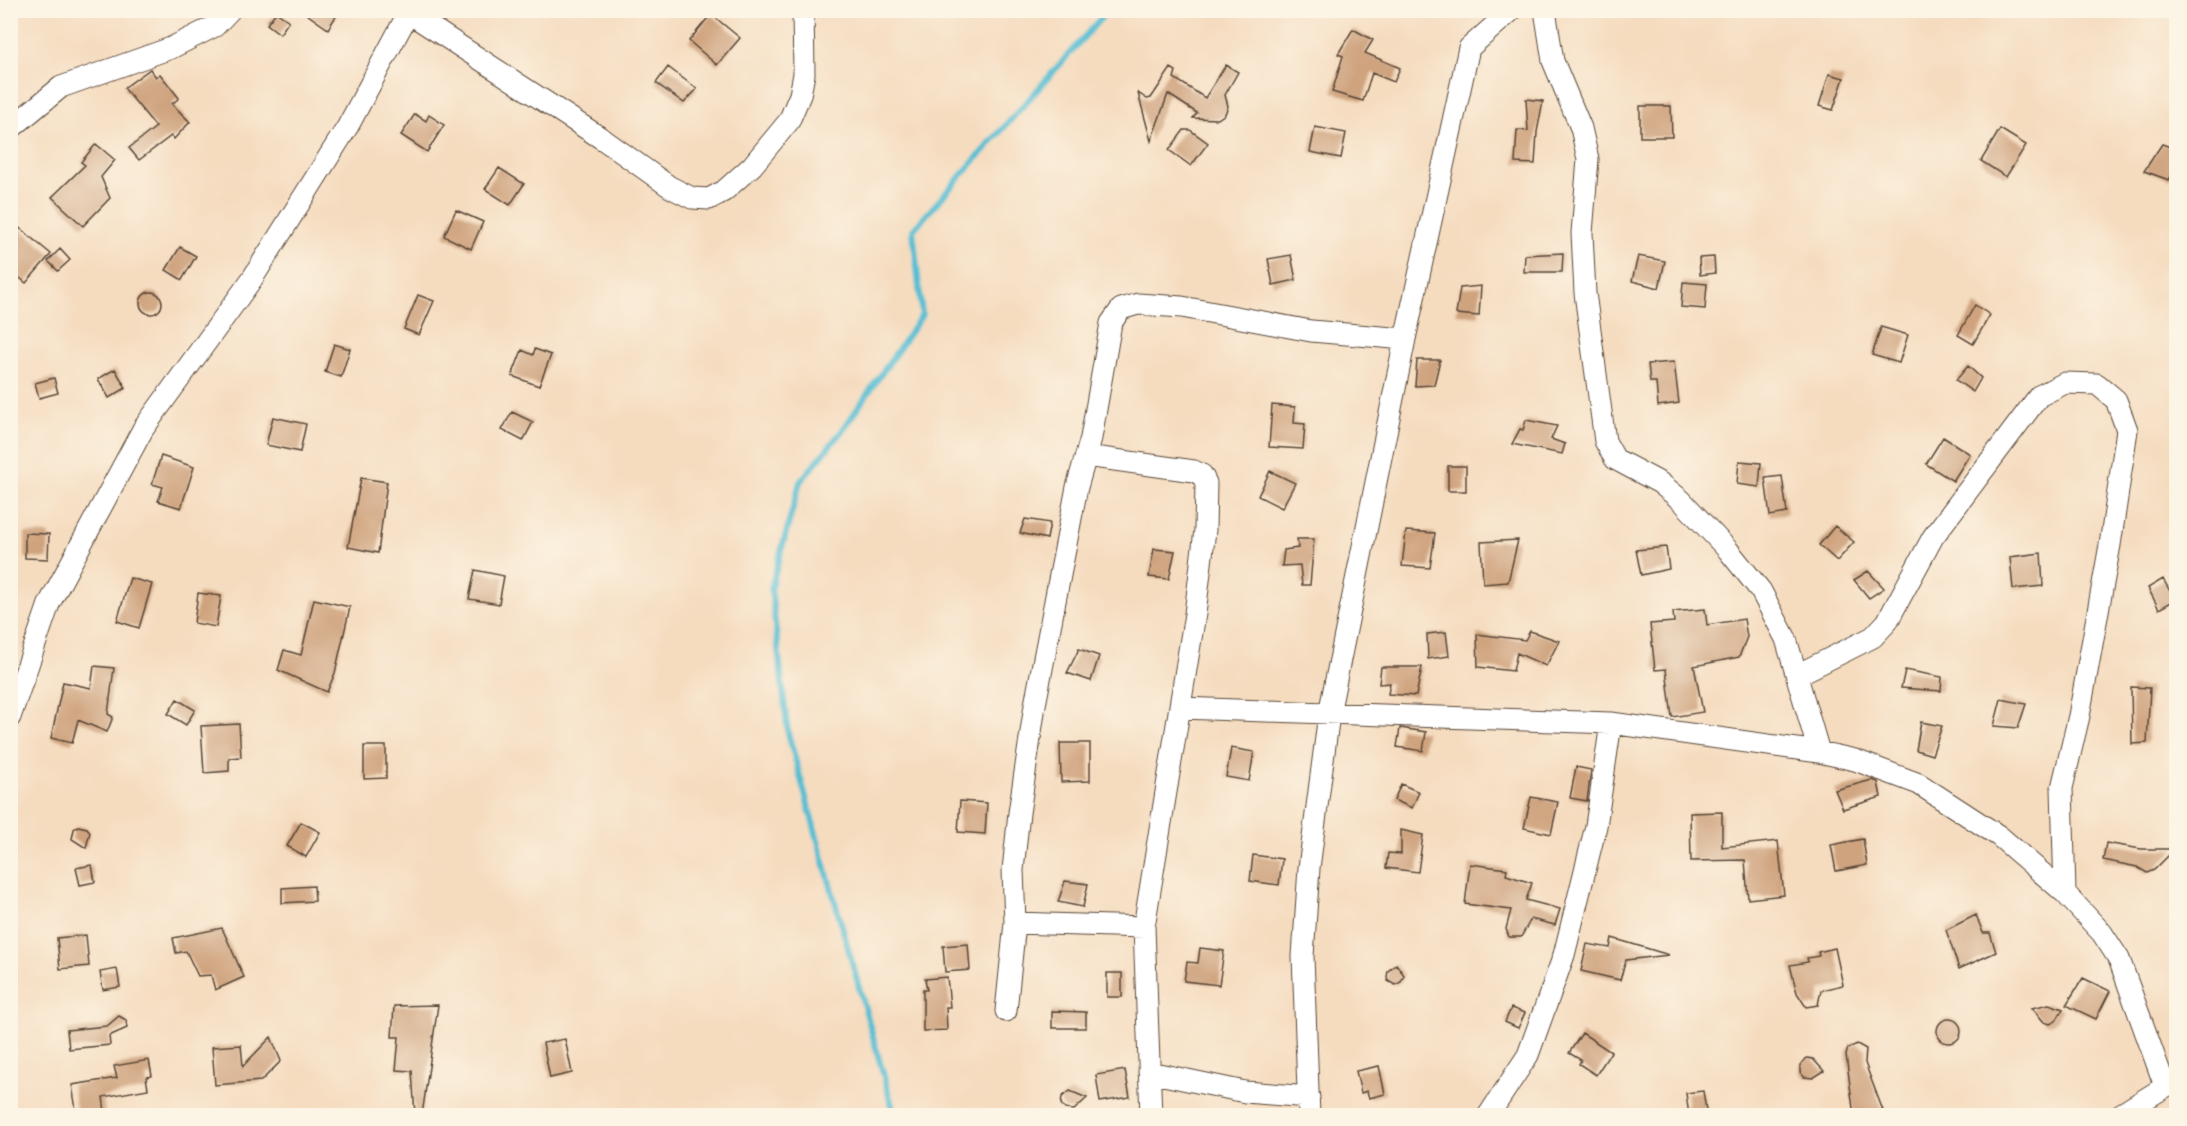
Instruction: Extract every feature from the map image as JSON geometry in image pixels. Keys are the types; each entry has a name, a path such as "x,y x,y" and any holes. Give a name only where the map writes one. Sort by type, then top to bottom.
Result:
{"street":[{"path":"10,129 61,87 171,48 216,26 230,10"},
{"path":"10,717 49,604 143,429 252,279 348,126 409,12 604,140 670,187 692,198 709,199 724,191 752,166 789,121 800,96 804,74 803,10"},
{"path":"1149,1072 1309,1106 1303,956 1309,868 1329,714 1405,339 1469,48 1512,10"},
{"path":"1545,10 1553,61 1581,128 1588,159 1582,233 1585,293 1605,441 1615,459 1660,483 1728,550 1761,591 1786,639 1819,753"},
{"path":"1006,1011 1016,923 1013,870 1035,705 1111,323 1121,309 1138,304 1182,307 1311,331 1405,339"},
{"path":"1797,675 1873,638 1887,622 1933,537 2038,396 2065,383 2097,384 2116,400 2127,430 2110,545 2079,716 2062,788 2065,893"},
{"path":"1086,456 1194,471 1202,475 1206,483 1201,562 1181,708 1144,927 1151,1116"},
{"path":"1181,708 1611,723 1855,760 1919,784 1999,836 2065,893 2102,933 2119,959 2171,1083 2118,1116"},
{"path":"1488,1116 1528,1055 1564,955 1596,826 1611,723"},
{"path":"1016,923 1144,927"}],"building":[{"path":"301,10 340,10 328,29"},
{"path":"276,12 289,21 280,34 267,24"},
{"path":"711,14 740,38 717,65 689,41"},
{"path":"1353,29 1373,40 1365,53 1400,68 1394,82 1372,73 1363,101 1332,92 1343,56 1338,54"},
{"path":"1226,65 1238,72 1225,95 1228,106 1225,114 1218,119 1193,118 1197,113 1168,94 1151,141 1138,93 1147,99 1151,98 1171,68 1176,71 1174,78 1205,98"},
{"path":"668,67 697,89 684,103 656,83"},
{"path":"150,69 156,77 160,74 179,98 172,104 190,122 174,139 171,136 139,160 129,148 156,127 124,88"},
{"path":"1829,74 1844,78 1833,110 1819,106"},
{"path":"1526,99 1543,101 1537,132 1535,164 1515,163 1517,130 1528,131"},
{"path":"1640,106 1671,106 1672,137 1640,137"},
{"path":"415,114 426,121 429,115 444,125 427,152 401,135"},
{"path":"1315,127 1346,133 1341,158 1310,152"},
{"path":"2000,129 2026,145 2006,177 1981,161"},
{"path":"1184,130 1190,130 1208,143 1191,166 1169,150"},
{"path":"96,144 115,160 101,177 110,198 83,226 52,197 85,165 81,162"},
{"path":"2162,144 2176,149 2176,168 2169,180 2144,171"},
{"path":"499,168 524,184 510,205 485,189"},
{"path":"456,210 483,222 471,249 444,236"},
{"path":"10,220 51,254 26,283 10,270"},
{"path":"180,247 196,256 182,280 166,270"},
{"path":"60,249 70,260 58,271 48,261"},
{"path":"1563,253 1562,272 1524,272 1525,255"},
{"path":"1291,255 1296,280 1273,285 1268,259"},
{"path":"1638,256 1665,261 1659,288 1632,281"},
{"path":"1714,257 1715,273 1700,275 1699,258"},
{"path":"1683,282 1707,284 1705,309 1681,307"},
{"path":"1481,286 1479,316 1456,314 1460,288"},
{"path":"151,292 161,299 162,303 155,313 151,314 141,307 140,303 147,293"},
{"path":"418,295 434,301 419,335 404,329"},
{"path":"1975,305 1990,315 1973,344 1958,335"},
{"path":"1881,327 1908,335 1899,363 1872,355"},
{"path":"334,344 350,349 341,377 325,372"},
{"path":"535,349 551,355 539,386 512,376 522,350 533,355"},
{"path":"1417,360 1440,360 1434,385 1415,386"},
{"path":"1674,362 1679,403 1658,406 1656,382 1650,382 1648,364"},
{"path":"1968,366 1981,378 1973,392 1956,380"},
{"path":"115,369 126,388 109,398 98,379"},
{"path":"54,378 58,393 39,398 35,383"},
{"path":"1272,405 1295,407 1294,423 1305,424 1303,449 1269,447"},
{"path":"512,412 533,422 523,441 502,430"},
{"path":"273,417 306,424 300,452 266,445"},
{"path":"1526,420 1557,426 1551,439 1565,444 1562,454 1512,444 1520,429 1523,430"},
{"path":"1943,437 1970,454 1953,481 1926,464"},
{"path":"161,456 194,467 181,508 158,501 163,487 152,484"},
{"path":"1739,461 1761,463 1759,487 1737,484"},
{"path":"1448,466 1466,466 1466,491 1448,491"},
{"path":"1270,471 1295,483 1282,508 1258,496"},
{"path":"1782,476 1787,513 1770,516 1765,478"},
{"path":"361,478 387,482 378,553 348,547"},
{"path":"1025,519 1050,523 1047,539 1020,533"},
{"path":"1835,526 1854,542 1837,561 1819,545"},
{"path":"1406,531 1435,533 1430,568 1402,566"},
{"path":"25,533 49,534 48,559 25,558"},
{"path":"1297,539 1314,539 1310,585 1302,585 1300,565 1282,566 1284,550 1298,548"},
{"path":"1518,540 1508,582 1483,584 1481,542"},
{"path":"1666,547 1669,569 1641,575 1636,550"},
{"path":"1154,549 1175,551 1169,579 1149,577"},
{"path":"2041,553 2043,586 2013,589 2010,557"},
{"path":"475,570 504,576 499,604 469,599"},
{"path":"1868,571 1884,588 1869,598 1854,580"},
{"path":"130,578 152,584 139,628 117,621"},
{"path":"2163,579 2175,600 2159,609 2148,588"},
{"path":"198,593 221,596 216,627 194,623"},
{"path":"314,599 350,607 335,673 327,692 278,670 284,650 301,655"},
{"path":"1705,609 1707,625 1744,619 1747,637 1739,657 1694,666 1703,712 1672,717 1666,669 1655,670 1650,624 1674,622 1673,612"},
{"path":"1530,631 1559,641 1546,666 1517,653 1513,671 1478,667 1477,634 1525,640"},
{"path":"1446,632 1449,656 1428,659 1427,634"},
{"path":"1079,649 1099,656 1091,681 1067,673"},
{"path":"94,666 114,668 108,714 113,717 107,732 78,720 72,743 51,738 63,682 91,688"},
{"path":"1381,667 1422,667 1416,696 1388,694 1390,683 1379,684"},
{"path":"1905,670 1942,677 1941,691 1901,688"},
{"path":"2131,687 2150,688 2147,743 2132,744"},
{"path":"177,699 195,710 186,725 168,714"},
{"path":"2001,699 2026,704 2018,728 1994,726"},
{"path":"1921,722 1942,726 1932,755 1916,750"},
{"path":"239,724 241,757 229,758 229,771 204,773 201,726"},
{"path":"1400,728 1426,732 1423,751 1397,747"},
{"path":"1060,743 1090,743 1090,781 1061,782"},
{"path":"364,746 386,746 386,778 364,779"},
{"path":"1231,748 1254,752 1249,781 1226,777"},
{"path":"1576,767 1591,770 1587,801 1570,798"},
{"path":"1872,780 1878,782 1881,797 1843,809 1835,790"},
{"path":"1401,784 1419,792 1412,808 1394,800"},
{"path":"1531,797 1558,802 1551,834 1524,828"},
{"path":"960,801 987,803 985,834 958,832"},
{"path":"1722,812 1722,847 1778,841 1784,895 1748,899 1745,860 1691,861 1690,813"},
{"path":"301,822 320,832 306,857 287,846"},
{"path":"78,826 87,828 90,832 86,848 72,839 74,829"},
{"path":"1401,830 1423,835 1418,872 1386,868 1388,853 1401,854"},
{"path":"1863,839 1867,865 1836,871 1831,845"},
{"path":"2106,843 2141,849 2175,849 2154,870 2147,873 2137,867 2103,860"},
{"path":"1253,855 1282,859 1279,885 1250,881"},
{"path":"1470,864 1507,869 1506,875 1532,883 1526,900 1560,909 1555,925 1531,919 1521,937 1509,937 1506,929 1511,910 1465,904"},
{"path":"92,865 95,882 80,885 76,868"},
{"path":"1065,881 1088,884 1083,907 1058,902"},
{"path":"314,886 315,901 282,903 282,888"},
{"path":"1976,915 1983,933 1990,933 1996,952 1959,969 1946,930"},
{"path":"222,928 244,977 215,990 211,975 198,976 186,951 176,953 173,938"},
{"path":"86,935 89,966 60,969 57,938"},
{"path":"1612,938 1669,955 1626,960 1620,980 1581,971 1587,944 1610,948"},
{"path":"968,944 970,970 945,972 943,946"},
{"path":"1200,948 1224,951 1219,985 1184,981 1187,962 1198,963"},
{"path":"1835,948 1843,985 1821,990 1818,1005 1806,1007 1797,993 1790,965 1808,962 1807,958 1819,956 1818,952"},
{"path":"1396,964 1404,975 1401,982 1395,985 1388,981 1387,977 1388,971"},
{"path":"117,969 120,987 103,990 100,972"},
{"path":"1107,973 1122,973 1122,997 1107,997"},
{"path":"947,977 950,1007 946,1007 947,1030 923,1031 923,990 927,990 925,979"},
{"path":"2083,978 2110,991 2096,1019 2066,1005"},
{"path":"2049,1004 2063,1009 2056,1021 2050,1024 2044,1022 2032,1008"},
{"path":"438,1005 422,1115 415,1115 412,1071 396,1070 399,1037 392,1037 394,1006"},
{"path":"1511,1008 1525,1013 1518,1028 1505,1022"},
{"path":"1052,1011 1086,1012 1086,1028 1052,1028"},
{"path":"119,1016 126,1020 127,1028 109,1036 110,1045 69,1049 67,1030 107,1026"},
{"path":"1944,1019 1954,1019 1961,1026 1961,1036 1954,1043 1944,1043 1937,1036 1937,1026"},
{"path":"1582,1033 1611,1052 1596,1075 1579,1064 1581,1060 1569,1053"},
{"path":"271,1037 281,1061 261,1081 215,1085 212,1047 241,1045 243,1066"},
{"path":"565,1039 572,1073 550,1078 543,1043"},
{"path":"1857,1044 1866,1049 1865,1063 1885,1116 1854,1116 1846,1055 1848,1048"},
{"path":"1807,1058 1813,1059 1824,1071 1813,1078 1804,1077 1800,1072 1800,1065"},
{"path":"149,1060 152,1076 146,1077 148,1089 103,1097 105,1112 77,1116 72,1085 117,1078 114,1066"},
{"path":"1379,1066 1385,1094 1369,1098 1367,1091 1361,1093 1356,1071"},
{"path":"1125,1070 1130,1097 1100,1102 1096,1075"},
{"path":"1070,1091 1087,1098 1074,1110 1065,1109 1061,1104 1062,1097"},
{"path":"1703,1091 1707,1116 1689,1116 1686,1093"}],"waterway":[{"path":"895,1116 788,733 771,588 800,482 842,431 922,315 913,230 1108,10"}]}
